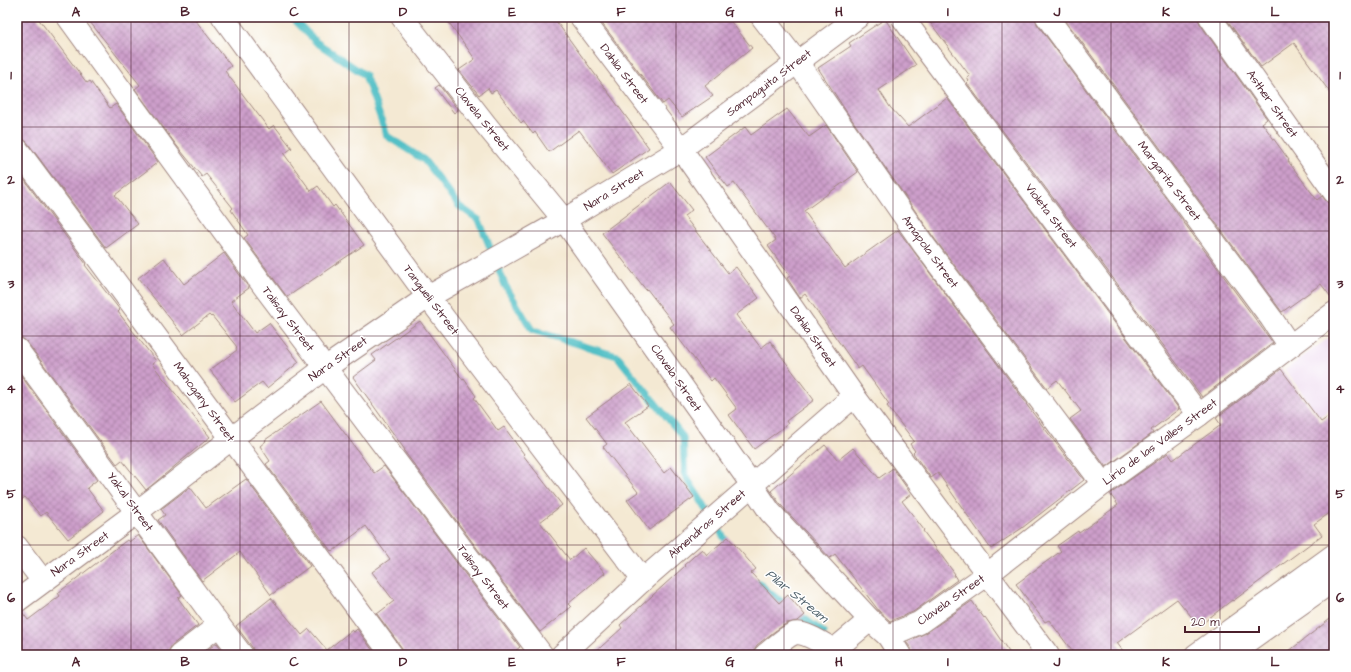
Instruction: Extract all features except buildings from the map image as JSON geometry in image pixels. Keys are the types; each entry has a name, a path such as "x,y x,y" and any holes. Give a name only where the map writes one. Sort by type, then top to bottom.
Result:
{"street":[{"name":"Talisay Street","path":"68,17 260,281 542,655"},
{"name":"Tangueli Street","path":"223,17 428,297 643,580"},
{"name":"Clavela Street","path":"402,17 481,119 564,220 745,491 770,512 865,624 888,636 919,623 988,574"},
{"name":"Dahlia Street","path":"581,17 681,149 854,396 1048,655"},
{"name":"Amapola Street","path":"762,17 798,62 924,245 1103,484"},
{"name":"Sampaguita Street","path":"681,149 858,17"},
{"name":"Violeta Street","path":"902,17 1199,415"},
{"name":"Margarita Street","path":"1047,17 1271,318 1290,346"},
{"name":"Asther Street","path":"1210,17 1334,192"},
{"name":"Mahogany Street","path":"17,149 392,655"},
{"name":"Nara Street","path":"17,601 137,512 325,368 428,297 564,220 681,149"},
{"name":"Lirio de las Valles Street","path":"988,574 1103,484 1199,415 1334,314"},
{"name":"Yakal Street","path":"17,349 242,655"},
{"name":"Almendras Street","path":"570,653 643,580 854,396"},
{"path":"17,547 43,581"},
{"path":"1196,655 1334,555"},
{"path":"1228,655 1334,580"},
{"path":"765,655 794,634 806,635 834,650 865,624"},
{"path":"180,655 219,625"},
{"path":"888,636 900,655"}],"shaded area":[{"path":"1334,334 1334,407 1320,417 1285,370"}],"waterway":[{"path":"292,17 316,42 365,75 387,136 424,160 459,206 479,220 505,285 532,330 617,356 683,437 685,475 730,547"},
{"name":"Pilar Stream","path":"759,583 770,593 824,633"}]}
